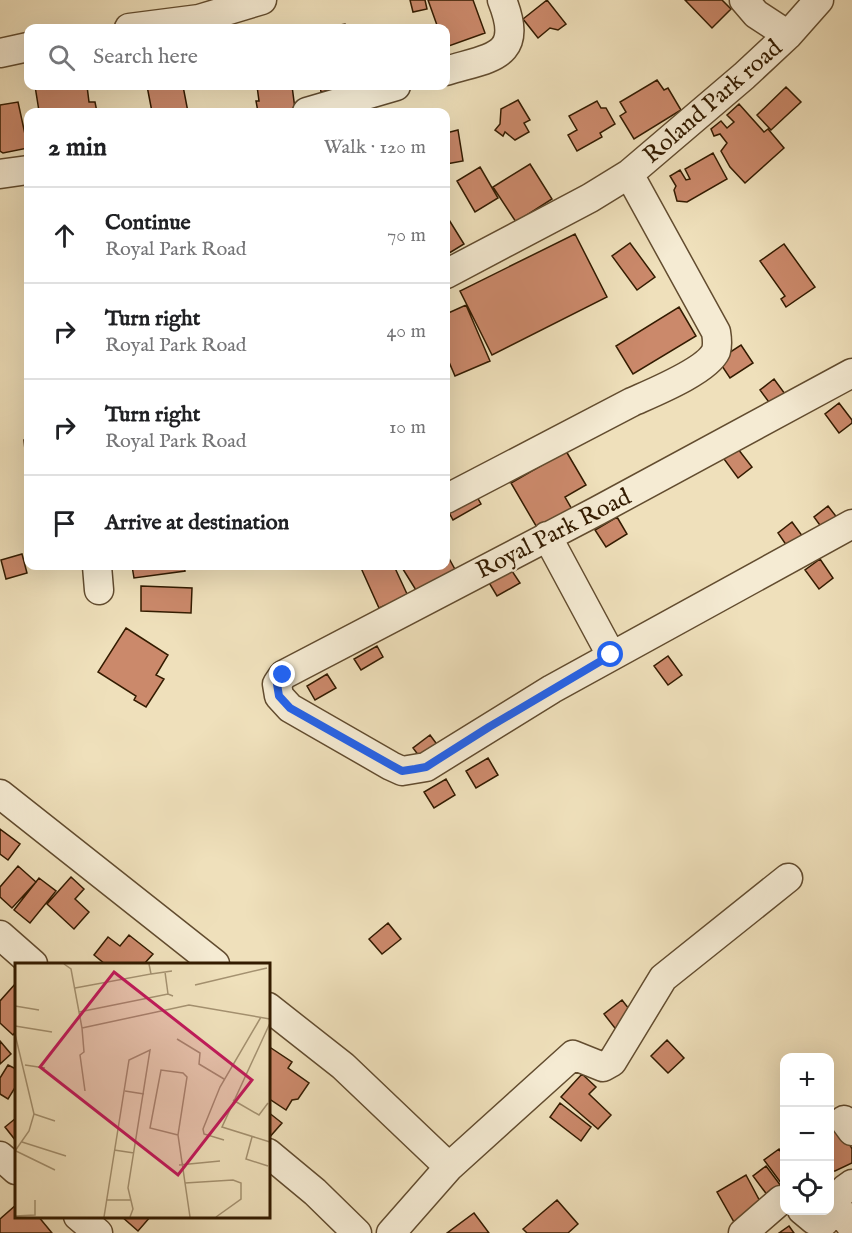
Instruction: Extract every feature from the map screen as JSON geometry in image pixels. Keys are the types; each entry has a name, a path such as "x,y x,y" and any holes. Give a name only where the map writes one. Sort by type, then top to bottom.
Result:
{"street":[{"path":"144,24 198,9 262,0"},
{"path":"450,70 484,59 503,50 508,42 511,29 502,0"},
{"path":"744,0 756,14 788,35"},
{"name":"Roland Park road","path":"450,272 591,198 629,174 744,76 788,35 819,0"},
{"path":"0,53 24,48"},
{"path":"321,108 382,90"},
{"path":"0,174 24,171"},
{"path":"450,497 622,407 664,388 702,366 716,351 716,332 629,174"},
{"name":"Royal Park Road","path":"852,373 607,506 283,675 277,684 279,696 290,708 402,771 426,767 516,710 611,655 852,524"},
{"path":"547,536 611,655"},
{"path":"0,794 214,963"},
{"path":"391,1233 449,1167 573,1054 603,1067 612,1062 663,978 788,878"},
{"path":"0,935 32,963"},
{"path":"270,1009 343,1066 449,1167"},
{"path":"270,1155 315,1192 357,1233"},
{"path":"743,1233 780,1201"},
{"path":"836,1202 852,1227"},
{"path":"808,1215 814,1220 824,1222 828,1215"},
{"path":"80,1218 98,1233"}],"building":[{"path":"410,0 425,0 427,9 413,12"},
{"path":"428,0 473,0 485,33 450,46 450,24 437,24"},
{"path":"547,0 566,24 558,30 550,28 538,38 523,19"},
{"path":"685,0 722,0 731,9 712,28"},
{"path":"657,80 664,90 668,88 681,110 634,139 620,116 626,112 620,102"},
{"path":"786,87 801,102 771,130 757,115"},
{"path":"36,90 88,90 89,102 95,102 96,108 39,108"},
{"path":"148,90 184,90 187,108 151,108"},
{"path":"258,90 293,90 295,108 257,108 256,101 259,101"},
{"path":"518,100 530,120 524,123 529,132 515,140 505,132 503,136 495,130 500,124 501,109"},
{"path":"597,101 601,108 606,108 615,124 600,133 602,137 577,151 568,135 577,130 569,116"},
{"path":"18,102 24,130 24,149 3,153 0,151 0,105"},
{"path":"739,104 764,132 768,129 784,148 745,183 730,167 721,151 727,143 720,134 714,136 711,129 721,121 727,128 734,122 727,115"},
{"path":"458,130 463,161 450,163 450,132"},
{"path":"713,153 727,179 687,202 677,201 674,190 676,186 670,176 680,170 686,180 690,179 685,169"},
{"path":"530,164 552,199 516,222 493,187"},
{"path":"480,167 498,198 475,212 457,181"},
{"path":"450,221 464,244 450,253"},
{"path":"575,234 607,297 492,355 460,291"},
{"path":"630,243 655,277 637,290 612,256"},
{"path":"784,244 815,287 786,307 781,299 785,296 760,261"},
{"path":"466,305 490,361 455,376 450,364 450,312"},
{"path":"679,307 696,336 633,374 616,346"},
{"path":"741,345 753,363 730,378 718,360"},
{"path":"774,379 788,398 774,409 760,390"},
{"path":"839,403 852,423 839,433 825,414"},
{"path":"738,449 752,467 738,478 724,459"},
{"path":"566,451 586,485 565,497 573,511 539,531 511,483"},
{"path":"472,488 481,504 453,520 450,514 450,504"},
{"path":"828,506 842,524 827,535 814,517"},
{"path":"617,517 627,534 606,547 595,530"},
{"path":"792,522 806,541 791,552 778,533"},
{"path":"22,554 24,570 27,573 6,579 1,560"},
{"path":"820,559 833,578 819,589 805,570"},
{"path":"450,560 457,573 419,595 403,570 450,570"},
{"path":"510,568 520,583 497,596 488,581"},
{"path":"133,570 185,571 134,578"},
{"path":"362,570 396,570 408,596 379,608"},
{"path":"141,586 192,588 191,613 141,611"},
{"path":"126,628 168,655 156,675 164,679 146,707 134,700 136,696 98,672"},
{"path":"377,646 383,657 361,670 354,659"},
{"path":"668,656 682,675 668,685 654,666"},
{"path":"327,674 336,688 315,700 307,686"},
{"path":"430,735 442,751 425,764 413,748"},
{"path":"488,758 498,775 476,788 466,771"},
{"path":"446,779 455,795 434,808 424,792"},
{"path":"0,829 20,844 8,860 0,854"},
{"path":"18,866 36,882 12,908 0,897 0,887"},
{"path":"71,877 84,889 75,899 89,912 74,929 47,904"},
{"path":"39,878 56,891 30,923 14,910"},
{"path":"388,923 401,939 382,954 369,939"},
{"path":"129,935 153,954 145,963 104,963 94,955 108,937 120,946"},
{"path":"15,984 15,1032 13,1035 0,1023 0,1001"},
{"path":"622,1000 636,1018 618,1032 604,1014"},
{"path":"667,1040 684,1058 668,1073 651,1056"},
{"path":"0,1041 11,1054 0,1064"},
{"path":"270,1047 292,1062 288,1068 309,1083 298,1099 292,1100 286,1110 270,1099"},
{"path":"8,1065 15,1068 15,1088 8,1099 0,1094 0,1078"},
{"path":"582,1074 596,1087 589,1094 611,1115 598,1129 561,1097"},
{"path":"560,1103 591,1127 581,1141 550,1117"},
{"path":"270,1114 282,1123 270,1137"},
{"path":"836,1118 852,1149 852,1163 835,1171 834,1171 834,1119"},
{"path":"15,1119 15,1140 5,1127"},
{"path":"779,1149 780,1182 764,1160"},
{"path":"766,1166 780,1185 780,1193 771,1200 753,1176"},
{"path":"746,1175 763,1207 734,1222 717,1192"},
{"path":"557,1200 578,1224 568,1233 527,1233 523,1229"},
{"path":"15,1206 15,1218 40,1218 52,1233 0,1233 0,1219"},
{"path":"474,1213 489,1233 447,1233"},
{"path":"123,1218 149,1218 138,1231"},
{"path":"789,1226 794,1233 779,1233"}],"route":[{"path":"283,675 277,684 279,696 290,708 402,771 426,767 611,655"}]}
